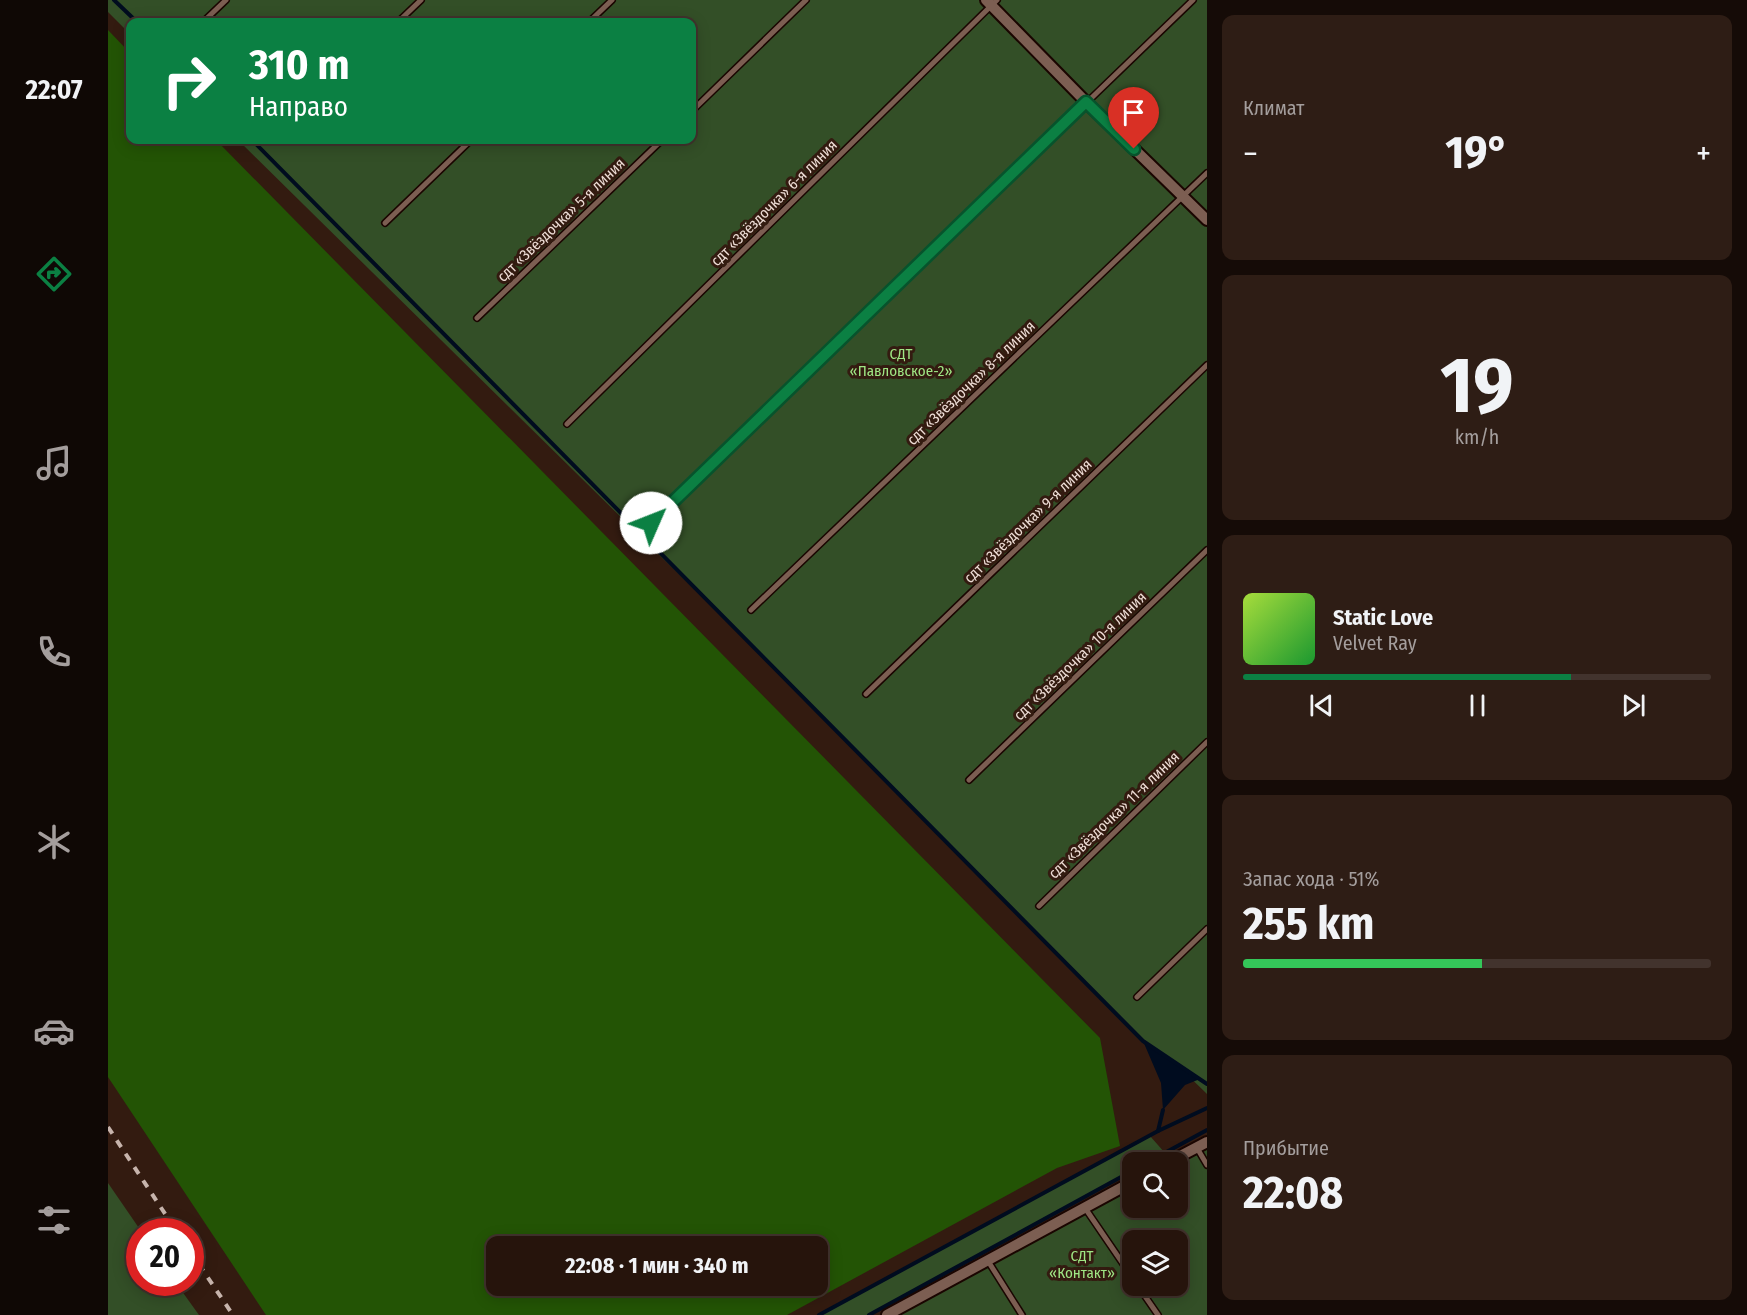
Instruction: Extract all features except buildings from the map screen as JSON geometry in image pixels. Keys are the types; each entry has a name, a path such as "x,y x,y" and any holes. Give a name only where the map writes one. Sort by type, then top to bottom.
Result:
{"street":[{"path":"991,2 1086,102 1207,220"},
{"path":"1188,1152 1207,1142"},
{"path":"887,1315 1122,1188"}],"lane":[{"path":"207,18 226,0"},
{"path":"402,18 421,0"},
{"path":"593,18 612,0"},
{"path":"696,107 806,0"},
{"path":"651,523 1193,0"},
{"name":"сдт «Звёздочка» 6-я линия","path":"567,424 991,2"},
{"path":"386,224 467,144"},
{"name":"сдт «Звёздочка» 5-я линия","path":"477,318 658,144"},
{"name":"сдт «Звёздочка» 8-я линия","path":"751,610 1207,173"},
{"name":"сдт «Звёздочка» 9-я линия","path":"866,694 1207,365"},
{"name":"сдт «Звёздочка» 10-я линия","path":"969,780 1207,550"},
{"name":"сдт «Звёздочка» 11-я линия","path":"1039,906 1207,742"},
{"path":"1137,997 1207,929"},
{"path":"1196,1148 1207,1165"},
{"path":"1085,1208 1122,1262"},
{"path":"988,1260 1022,1315"},
{"path":"1145,1296 1158,1315"}],"green space":[{"name":"СДТ «Павловское-2»","path":"108,0 1207,0 1207,1094 1173,1061 1143,1041 772,666 242,144 696,144 696,18 126,18 126,30 108,12"},
{"path":"108,30 126,49 126,144 220,144 1100,1038 1120,1146 1057,1168 828,1293 828,1236 486,1236 486,1296 822,1296 787,1315 266,1315 204,1222 204,1218 202,1218 108,1077"},
{"path":"1150,1136 1164,1152 1122,1152 1122,1176 869,1315 819,1315"},
{"name":"СДТ «Контакт»","path":"1207,1138 1207,1315 885,1315 1122,1185 1122,1218 1188,1218 1188,1152 1181,1152"},
{"path":"108,1183 132,1218 126,1218 126,1296 185,1296 199,1315 108,1315"}],"water":[{"path":"1143,1041 1200,1079 1185,1085 1163,1110 1161,1083"}],"waterway":[{"path":"114,0 133,18"},
{"path":"256,144 1143,1041 1207,1084"},
{"path":"819,1315 1158,1131 1207,1108"},
{"path":"1158,1131 1163,1110"},
{"path":"1166,1152 1207,1130"},
{"path":"869,1315 1122,1176"}],"railway":[{"path":"108,1127 168,1218"},
{"path":"204,1272 233,1315"}],"route":[{"path":"651,523 1086,102 1134,149"}]}
